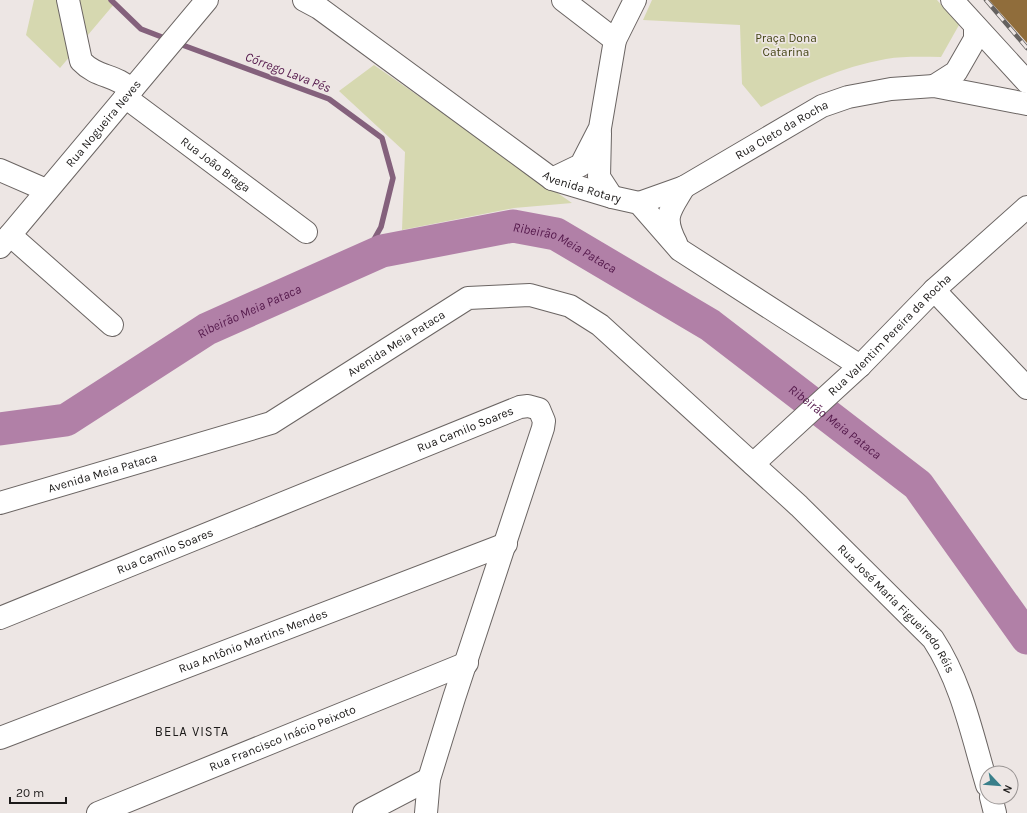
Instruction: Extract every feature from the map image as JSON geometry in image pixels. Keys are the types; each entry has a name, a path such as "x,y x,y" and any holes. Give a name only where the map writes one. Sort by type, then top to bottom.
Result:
{"street":[{"name":"Rua João Braga","path":"68,0 81,61 88,69 98,74 113,77 123,82 128,93 306,232"},
{"name":"Rua Nogueira Neves","path":"5,241 46,190 207,0"},
{"name":"Avenida Rotary","path":"304,0 319,8 552,179 612,197 639,203 680,250 860,366"},
{"path":"562,0 615,40"},
{"path":"612,197 599,177 600,128 615,40 635,0"},
{"path":"952,0 1027,82"},
{"name":"Rua Cleto da Rocha","path":"934,86 956,72 975,39 975,26"},
{"name":"Rua Cleto da Rocha","path":"639,203 684,188 822,106 855,96 891,89 934,86 1027,104"},
{"path":"552,179 581,165 600,128"},
{"path":"0,170 46,190"},
{"path":"680,250 670,230 668,219 671,210 684,188"},
{"name":"Rua Valentim Pereira da Rocha","path":"753,464 860,366 934,290 1027,207"},
{"path":"5,241 112,325"},
{"path":"934,290 1027,388"},
{"name":"Avenida Meia Pataca","path":"0,503 271,423 468,298 530,295 570,306 600,325 753,464"},
{"name":"Rua Camilo Soares","path":"0,618 520,407 528,406 539,409 544,421 506,544 454,698 429,779 426,813"},
{"name":"Rua José Maria Figueiredo Réis","path":"753,464 799,506 933,640 946,659 956,681 981,765"},
{"name":"Rua Antônio Martins Mendes","path":"0,738 506,544"},
{"name":"Rua Francisco Inácio Peixoto","path":"98,813 466,663"},
{"path":"364,813 429,779"}],"green space":[{"path":"34,0 111,0 115,3 60,68 26,35"},
{"name":"Praça Dona Catarina","path":"652,0 937,0 959,25 941,57 893,58 869,62 821,78 761,107 742,84 740,25 643,20"},
{"path":"374,65 572,203 514,208 402,230 405,152 339,91"}],"building":[{"path":"989,0 1027,0 1027,43"}],"waterway":[{"name":"Córrego Lava Pés","path":"111,0 141,29 167,39"},
{"name":"Córrego Lava Pés","path":"177,43 329,99 382,138 393,178 381,227 363,259"},
{"name":"Ribeirão Meia Pataca","path":"0,429 66,420 207,329 382,251 513,226 556,234 710,325 918,485 1027,638"}],"railway":[{"path":"986,0 1027,48"}],"district":[{"name":"BELA VISTA","path":"192,731"}]}
